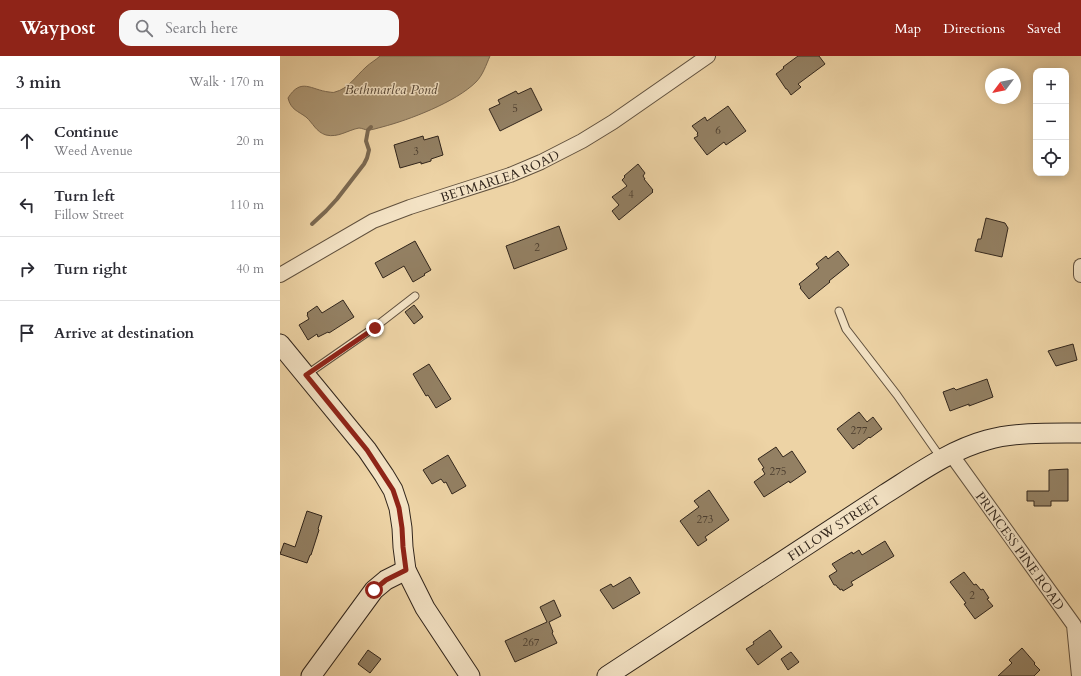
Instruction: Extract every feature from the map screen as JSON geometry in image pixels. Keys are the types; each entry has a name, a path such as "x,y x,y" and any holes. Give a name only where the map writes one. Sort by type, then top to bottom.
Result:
{"main road":[{"path":"280,344 367,450 393,490 399,508 406,570 425,608 470,676"},
{"name":"FILLOW STREET","path":"607,676 885,494 947,457 982,441 1011,435 1081,433"},
{"path":"311,676 374,590 386,580 406,570"}],"street":[{"name":"BETMARLEA ROAD","path":"280,275 373,222 410,207 510,175 541,162 582,141 613,122 708,56"},
{"path":"1081,266 1081,275"},
{"name":"PRINCESS PINE ROAD","path":"947,457 1074,625 1079,676"}],"lane":[{"path":"306,375 375,328 414,296"},
{"path":"839,311 846,329 947,457"}],"water":[{"name":"Bethmarlea Pond","path":"380,56 490,56 484,70 476,82 457,96 418,115 375,129 368,130 359,128 339,135 326,135 317,130 306,117 295,110 289,102 288,98 297,88 302,86 333,92 344,88"}],"building":[{"path":"798,56 819,56 825,64 798,84 801,87 791,95 776,74"},
{"path":"531,88 542,110 500,131 489,109 500,104 498,100 516,91 518,94"},
{"path":"728,106 746,131 726,145 724,142 707,155 694,138 698,136 698,133 692,126 705,117 707,121"},
{"path":"423,136 424,140 438,136 443,155 431,159 431,161 421,164 421,162 400,168 394,145"},
{"path":"638,164 645,173 643,176 644,179 653,192 619,220 612,211 619,205 612,197 627,186 622,180 625,177 624,176"},
{"path":"986,218 1005,223 1008,228 1002,257 975,251 978,239 981,239"},
{"path":"559,226 567,249 514,269 506,246"},
{"path":"415,241 431,270 413,282 404,266 383,278 375,263"},
{"path":"838,251 849,265 809,299 800,288 801,287 799,284 819,268 816,264 826,256 828,259"},
{"path":"343,300 354,317 329,333 328,332 318,337 317,334 308,340 299,325 309,319 307,313 317,306 322,313"},
{"path":"414,305 423,317 414,324 405,312"},
{"path":"1073,344 1077,360 1056,366 1048,351"},
{"path":"429,364 451,399 436,408 428,395 426,396 413,374"},
{"path":"987,379 993,397 950,411 943,392 954,388 956,390"},
{"path":"859,412 867,422 873,417 882,429 853,449 837,429"},
{"path":"776,447 783,457 792,451 806,472 790,483 789,481 764,497 754,482 765,474 762,469 764,468 758,459"},
{"path":"448,455 466,486 452,494 446,482 444,483 441,479 432,484 423,470"},
{"path":"1068,469 1068,501 1051,501 1051,506 1034,506 1034,501 1027,501 1027,491 1049,491 1049,470"},
{"path":"709,490 729,520 705,537 707,540 698,546 680,521 699,507 694,501"},
{"path":"307,511 322,516 319,530 307,563 280,554 284,543 295,547"},
{"path":"885,541 894,556 851,582 853,585 843,591 834,585 829,576 837,571 832,564 852,552 853,554 859,550 862,555"},
{"path":"964,572 974,585 976,584 981,590 983,589 989,598 987,599 993,606 975,619 964,604 966,603 950,582"},
{"path":"630,577 640,593 613,609 600,590 611,584 613,587"},
{"path":"554,600 561,616 549,622 557,643 515,662 505,641 547,622 540,607"},
{"path":"770,630 782,647 758,665 746,649"},
{"path":"1022,648 1040,670 1034,676 998,676 1012,663 1009,660"},
{"path":"368,650 381,659 370,673 358,664"},
{"path":"791,652 799,662 788,670 781,659"}],"waterway":[{"path":"312,224 337,199 364,164 369,150 366,141 368,130 371,127"}],"route":[{"path":"374,590 386,580 406,570 399,508 393,490 367,450 306,375 375,328"}]}
